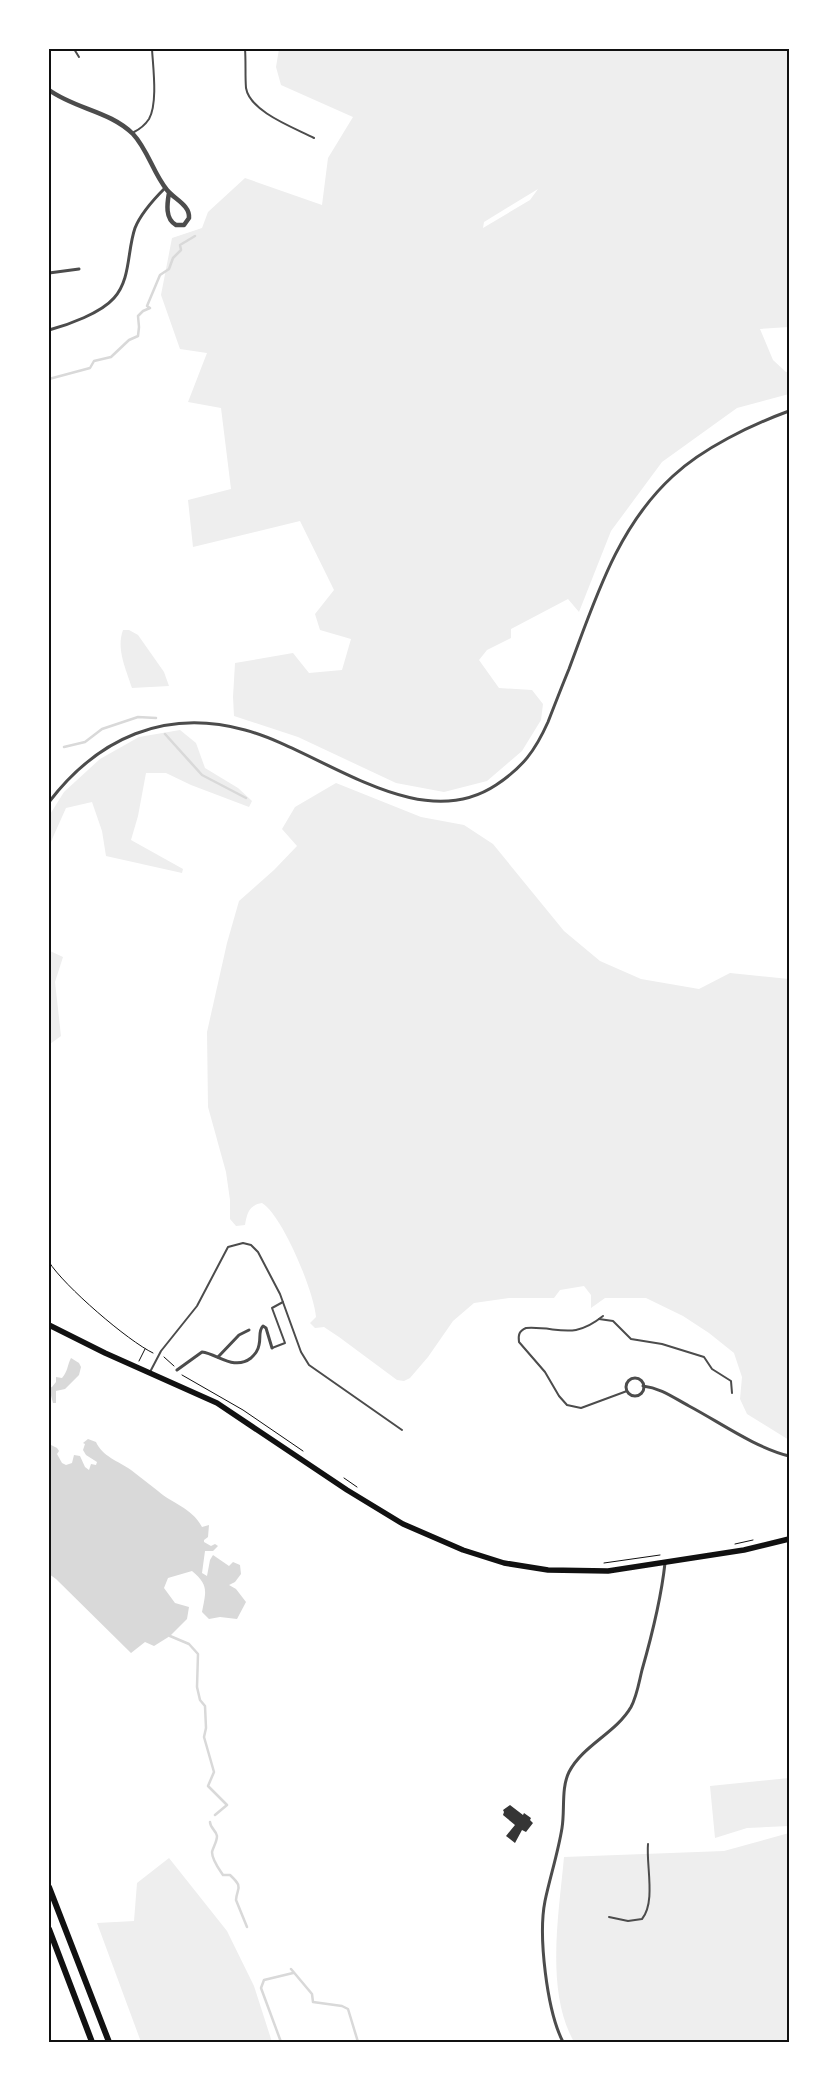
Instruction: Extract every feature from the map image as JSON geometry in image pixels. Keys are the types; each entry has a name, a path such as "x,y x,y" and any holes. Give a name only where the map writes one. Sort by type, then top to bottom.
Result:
{"highway":[{"path":"49,1887 109,2042"},
{"path":"49,1929 92,2042"}],"main road":[{"path":"49,1324 105,1353 217,1403 347,1490 403,1524 463,1550 504,1563 564,1571 608,1571 665,1564 744,1550 789,1539"}],"street":[{"path":"49,90 68,102 117,122 132,133 144,150 165,188 188,210 190,218 184,225 176,225 170,221 168,213 169,193"},
{"path":"49,330 93,312 114,298 125,279 136,225 165,188"},
{"path":"49,273 79,269"},
{"path":"49,802 76,770 111,744 152,728 195,723 225,725 253,732 358,779 411,798 434,802 460,800 490,790 521,767 536,745 548,722 610,564 632,524 651,499 674,475 717,445 753,426 789,411"},
{"path":"177,1370 200,1352 234,1363 243,1362 251,1358 259,1347 260,1330 263,1326 266,1328 272,1348"},
{"path":"218,1357 239,1335 249,1330"},
{"path":"632,1378 641,1380 644,1386 642,1392 636,1395 630,1394 627,1391 626,1385 632,1378"},
{"path":"644,1386 668,1394 757,1444 789,1456"},
{"path":"563,2042 552,2008 544,1961 543,1931 545,1902 562,1828 568,1774 575,1762 616,1726 632,1706 654,1624 665,1564"}],"lane":[{"path":"74,49 79,57"},
{"path":"132,133 143,126 150,116 153,97 152,49"},
{"path":"245,49 246,88 253,101 266,114 314,138"},
{"path":"150,1372 158,1354 197,1306 228,1247 234,1244 247,1243 258,1252 283,1302 301,1352 307,1362 322,1375 402,1430"},
{"path":"272,1348 285,1343 272,1308 283,1302"},
{"path":"603,1316 589,1326 576,1331 526,1328 521,1330 518,1336 519,1342 545,1372 559,1396 567,1405 581,1408 627,1391"},
{"path":"599,1320 614,1322 631,1339 662,1344 704,1357 712,1369 732,1382 732,1393"},
{"path":"610,1918 628,1922 642,1919 646,1914 650,1886 648,1844"}],"path":[{"path":"49,1262 71,1288 145,1348 166,1358 184,1377 243,1410 305,1452"},
{"path":"140,1358 145,1348"},
{"path":"338,1475 358,1488"},
{"path":"729,1545 758,1539"},
{"path":"601,1564 662,1555"}],"shaded area":[{"path":"279,49 789,49 789,327 760,329 773,360 786,372 789,371 789,394 737,408 662,462 611,531 579,612 568,599 511,629 511,638 487,650 479,660 499,688 532,690 543,704 541,720 522,751 487,781 444,792 396,783 298,737 234,716 235,663 293,653 309,673 342,670 351,639 320,630 315,614 334,590 300,521 193,547 188,500 231,489 221,408 188,402 207,353 180,349 161,295 172,238 202,228 208,212 245,178 322,205 328,158 353,117 281,85 276,67","holes":["538,189 530,200 483,228 484,222"]},
{"path":"123,630 129,630 138,635 164,672 169,686 132,688 121,652"},
{"path":"180,730 196,743 205,768 238,788 252,801 249,807 191,785 166,773 146,773 138,816 131,840 183,869 182,873 106,856 102,831 92,802 66,808 49,846 49,816 64,792 100,759 139,737"},
{"path":"336,783 421,817 464,825 493,844 564,931 600,961 641,979 699,989 730,973 789,979 789,1440 747,1414 740,1399 742,1377 734,1353 709,1333 683,1316 646,1298 605,1298 591,1308 591,1295 584,1286 560,1290 554,1298 509,1298 474,1303 453,1321 428,1357 410,1378 404,1381 397,1380 324,1327 315,1328 310,1323 316,1317 304,1273 279,1223 262,1203 249,1210 245,1225 236,1226 230,1219 230,1200 226,1172 208,1107 207,1032 227,943 239,901 274,870 297,846 282,829 295,807"},
{"path":"49,940 50,951 63,957 55,982 61,1036 50,1044"},
{"path":"71,1358 79,1363 81,1367 79,1375 65,1389 56,1391 56,1403 53,1403 49,1388 56,1382 56,1377 62,1378"},
{"path":"88,1439 96,1442 106,1455 131,1470 164,1496 193,1515 202,1527 209,1525 208,1537 204,1542 211,1546 215,1544 218,1546 213,1551 205,1551 202,1573 207,1576 210,1560 213,1555 229,1566 233,1562 240,1565 241,1574 235,1582 229,1585 236,1589 246,1602 237,1619 220,1617 209,1619 202,1612 205,1589 201,1580 192,1571 168,1578 164,1588 175,1603 189,1607 187,1619 170,1636 154,1646 145,1642 131,1653 49,1574 49,1444 57,1448 59,1451 57,1454 62,1463 66,1465 72,1463 74,1455 80,1456 85,1467 89,1470 91,1464 96,1465 97,1462 86,1455 83,1450 85,1444 83,1443"},
{"path":"789,1778 789,1826 747,1828 715,1838 710,1786"},
{"path":"789,1833 789,2042 574,2042 565,2021 557,1976 557,1927 564,1857 724,1851"},
{"path":"169,1858 227,1931 254,1986 272,2042 141,2042 97,1923 134,1921 137,1883"}],"building":[{"path":"510,1805 523,1815 524,1813 531,1818 530,1820 533,1823 526,1832 522,1830 515,1843 506,1836 515,1825 503,1815 503,1810"}],"waterway":[{"path":"49,379 90,368 94,361 111,357 129,340 138,336 138,316 150,308 147,306 160,275 169,269 173,258 181,250 180,245 195,236"},
{"path":"64,747 85,742 102,729 138,717 156,718"},
{"path":"165,734 202,775 246,798"},
{"path":"170,1636 189,1644 198,1654 197,1687 200,1700 205,1706 206,1728 204,1737 214,1772 208,1786 227,1805 215,1815"},
{"path":"210,1822 217,1836 212,1852 213,1858 223,1875 230,1875 238,1885 236,1900 247,1927"},
{"path":"291,1969 312,1994 313,2002 342,2006 348,2009 358,2042"},
{"path":"281,2042 261,1988 264,1980 293,1973"}]}
